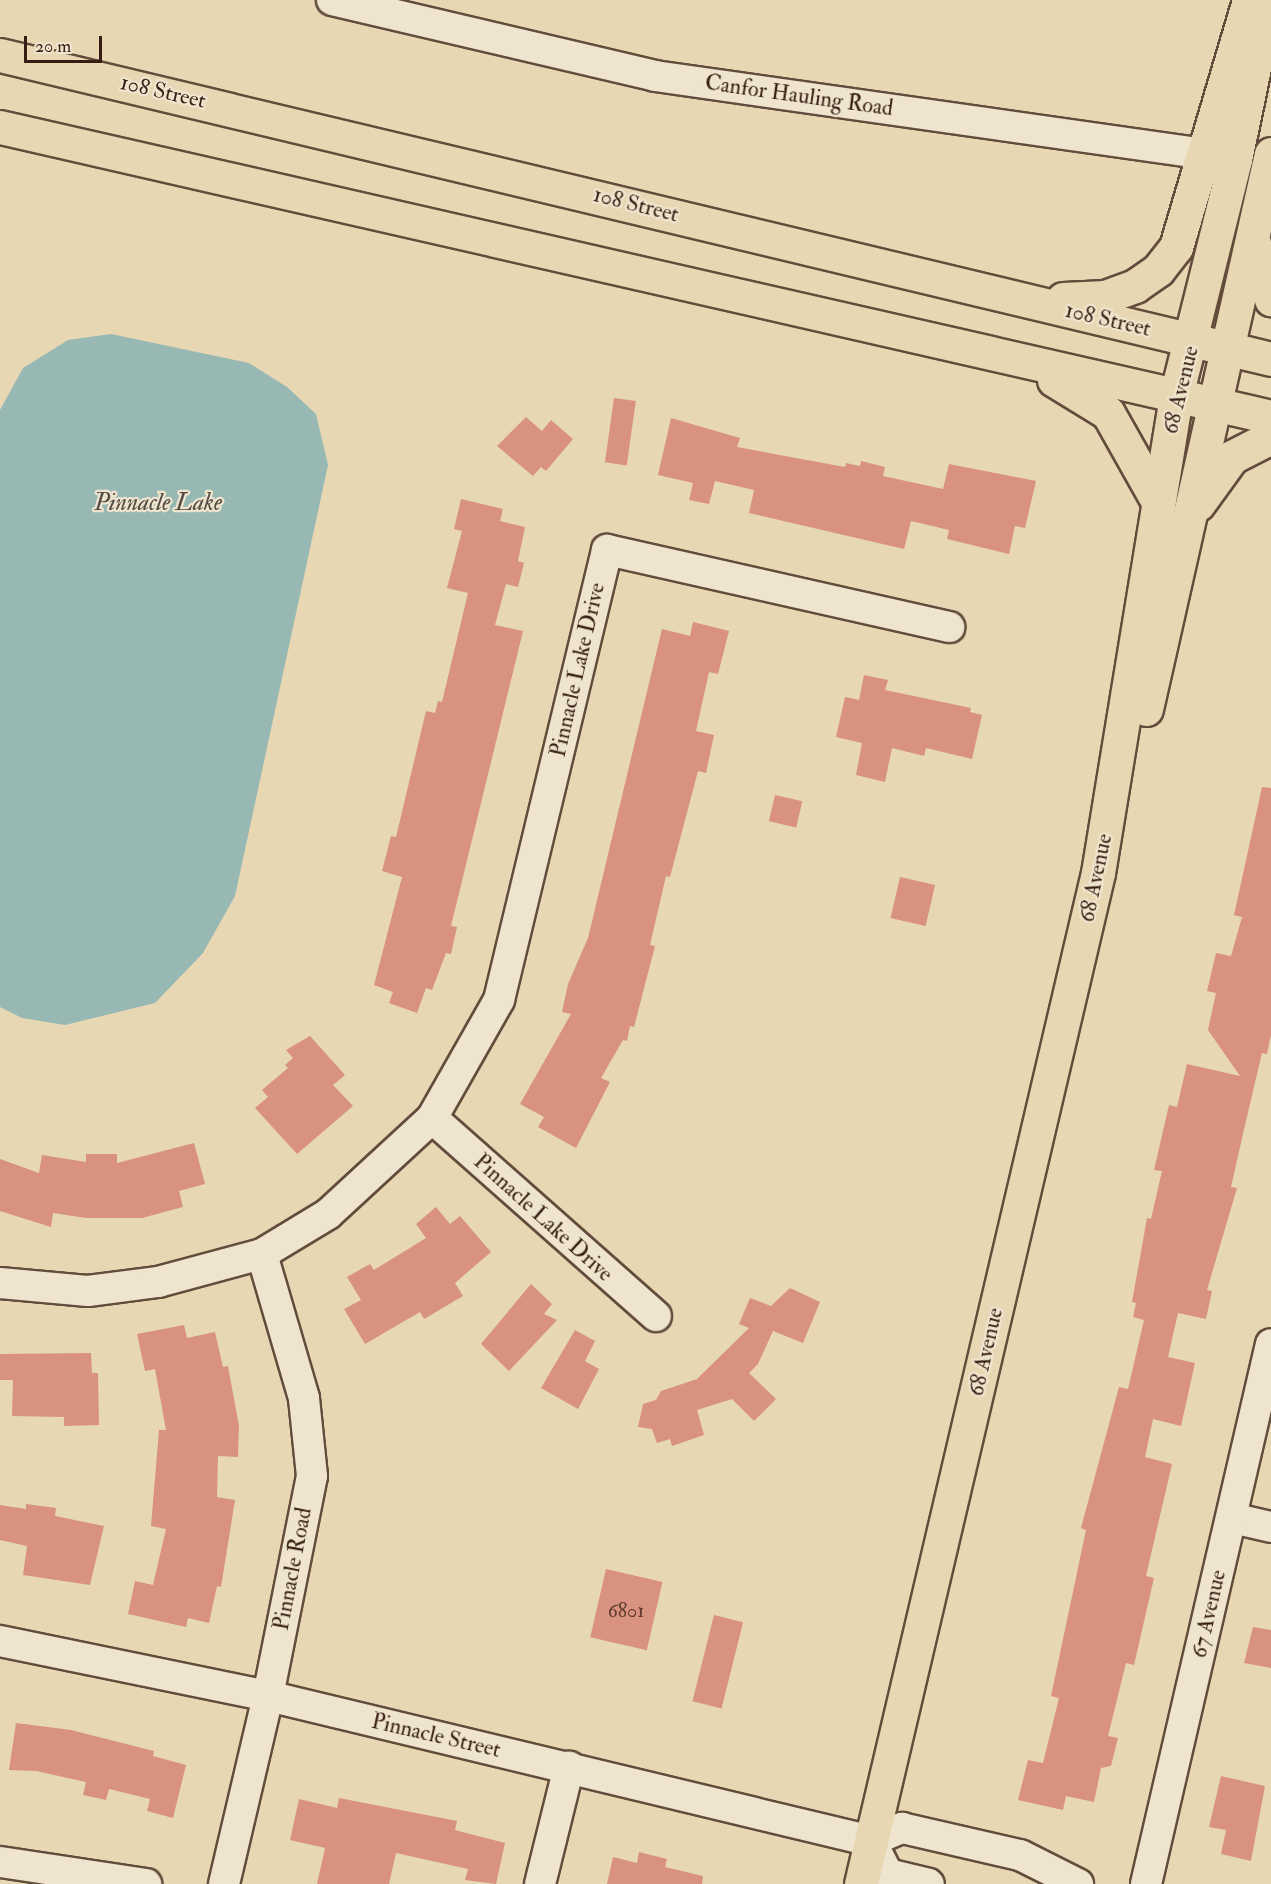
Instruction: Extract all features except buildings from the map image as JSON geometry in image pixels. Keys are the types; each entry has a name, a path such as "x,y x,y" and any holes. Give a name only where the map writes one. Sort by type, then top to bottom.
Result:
{"main road":[{"path":"1025,301 1105,297 1135,286 1158,270 1176,247 1201,153 1249,0"},
{"name":"68 Avenue","path":"861,1884 1109,819 1157,500 1176,396 1192,341 1235,159 1268,0"},
{"name":"108 Street","path":"0,54 1271,359"},
{"path":"0,127 1271,417"},
{"name":"68 Avenue","path":"1109,819 1142,730 1186,523 1254,241 1270,163"},
{"path":"1254,241 1271,299"},
{"path":"1012,359 1108,413 1157,500"},
{"path":"1186,523 1224,465 1251,444 1271,437"}],"street":[{"name":"Canfor Hauling Road","path":"332,0 655,76 1270,163"},
{"name":"Pinnacle Lake Drive","path":"0,1283 88,1292 158,1282 262,1254 328,1214 432,1118 499,1000 606,550 949,627"},
{"name":"Pinnacle Lake Drive","path":"432,1118 656,1316"},
{"name":"Pinnacle Road","path":"224,1884 268,1696 312,1476 304,1398 262,1254"},
{"name":"67 Avenue","path":"1146,1884 1271,1344"},
{"path":"1232,1518 1271,1527"},
{"name":"Pinnacle Street","path":"0,1641 67,1651 268,1696 871,1841"},
{"path":"540,1884 569,1767"},
{"path":"929,1884 888,1874 871,1841 902,1828 1020,1855 1078,1884"},
{"path":"0,1862 146,1884"}],"water":[{"name":"Pinnacle Lake","path":"111,334 249,363 287,387 316,414 328,465 235,896 203,953 155,1003 65,1025 22,1018 0,1007 0,410 23,368 68,340"}]}
